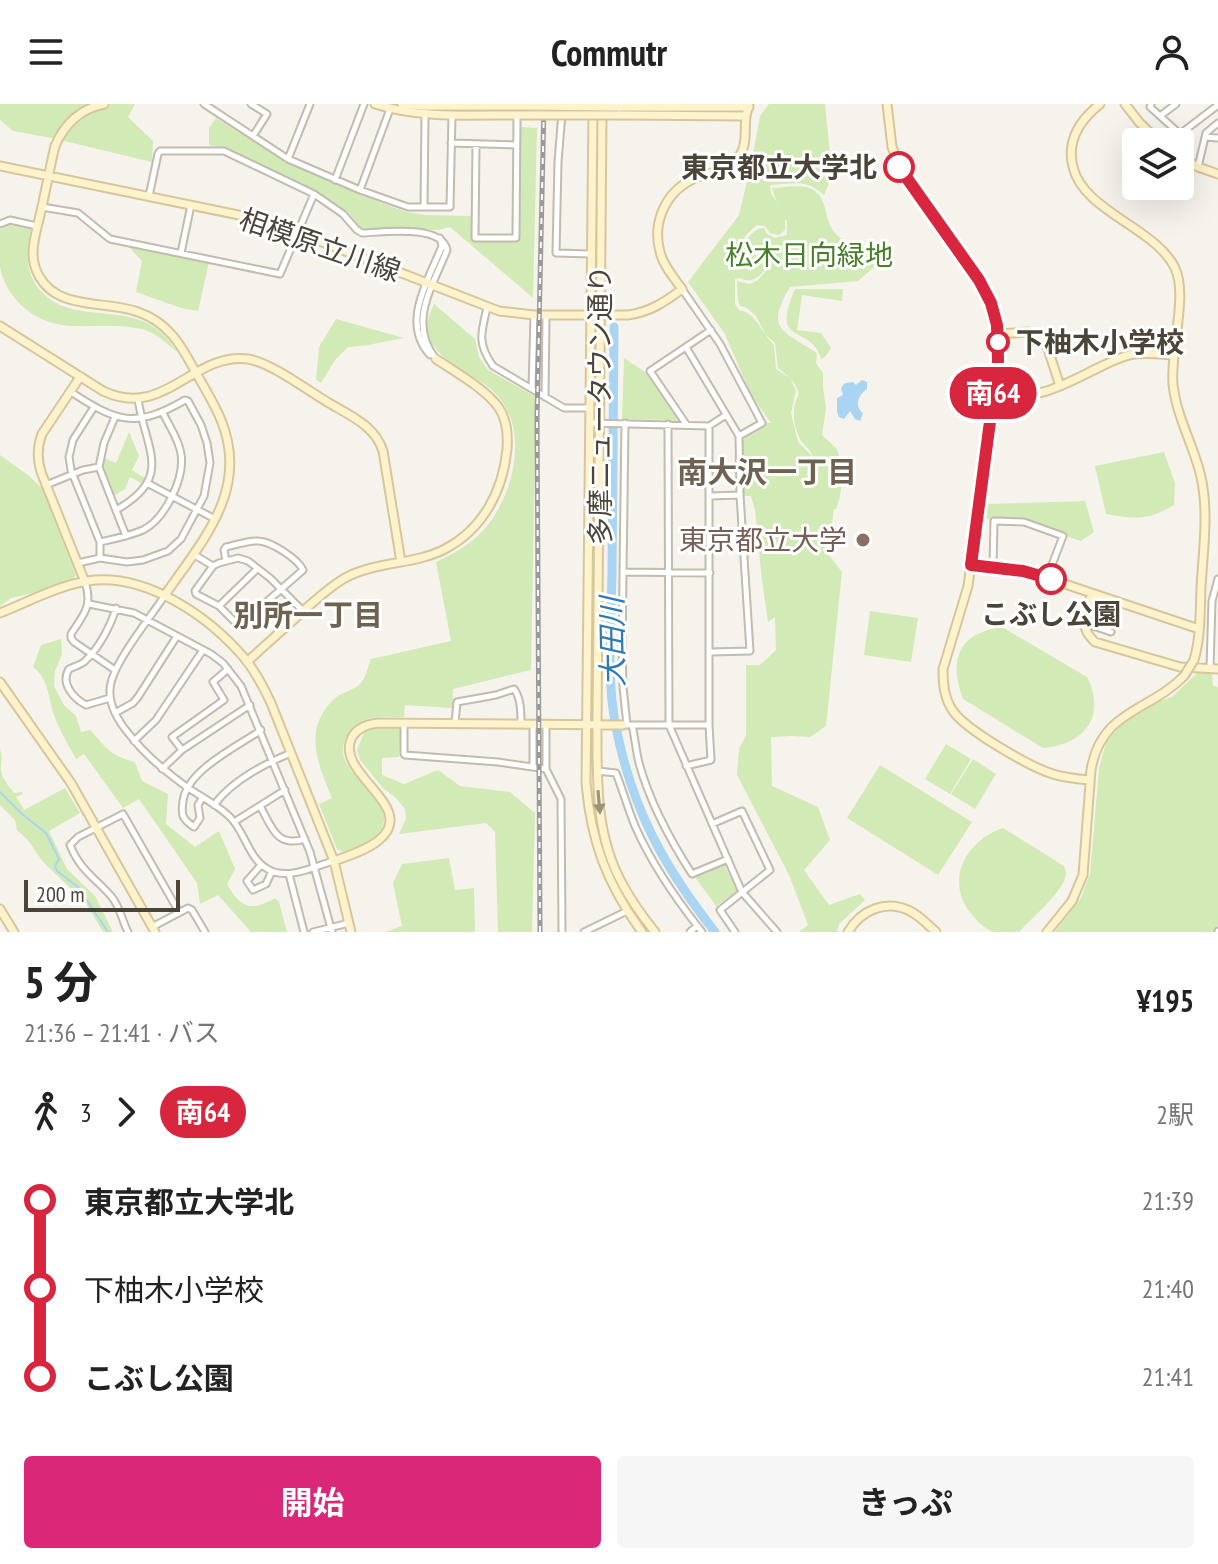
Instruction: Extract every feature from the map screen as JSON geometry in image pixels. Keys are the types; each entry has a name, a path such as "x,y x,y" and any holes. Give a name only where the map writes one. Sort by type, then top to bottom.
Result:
{"street":[{"path":"104,104 85,111 67,125 55,146 33,253 34,263 48,288 63,298 131,309 153,318 175,336 221,420 229,450 228,484 216,520 115,670 110,684 115,713 134,741 162,769 234,822 261,865 289,874 334,861 376,842 384,835 389,822 388,810 352,762 349,748 358,730 371,724 709,725"},
{"path":"204,104 288,159 408,207 450,207 451,107"},
{"path":"251,104 267,114 253,136"},
{"path":"288,159 309,104"},
{"path":"335,180 364,104"},
{"path":"375,104 425,113 451,107 517,115 531,110"},
{"path":"402,104 531,110 745,108 745,143 738,158 726,169 683,184 670,197 657,231 661,255 667,268 711,330 762,423 739,436"},
{"name":"多摩ニュータウン通り","path":"602,104 604,423 598,803 610,856 622,885 655,932"},
{"path":"887,104 892,147 899,165 982,286 991,303 998,334 998,361 971,565 965,599 943,669 943,683 950,705 969,727 1029,764 1059,776 1090,780"},
{"path":"1047,932 1068,908 1083,875 1095,752 1109,729 1121,717 1173,687 1184,676 1194,660 1199,629 1205,503 1197,462 1174,394 1173,355 1180,292 1176,269 1160,249 1087,192 1079,182 1071,152 1076,131 1100,104"},
{"path":"1125,104 1145,128"},
{"path":"1151,104 1150,107 1180,134 1218,105"},
{"path":"1160,116 1176,104"},
{"path":"591,254 556,253 562,108 593,108"},
{"name":"多摩ニュータウン通り","path":"593,108 586,783 600,859 627,911 642,932"},
{"path":"360,190 390,109"},
{"path":"424,207 425,113"},
{"path":"476,144 475,238 516,238 517,115"},
{"path":"1198,167 1207,132 1218,123"},
{"path":"1205,137 1218,138"},
{"path":"451,143 517,145"},
{"path":"149,196 158,154 162,151 224,151 314,194 343,214 362,233 412,232 439,237 442,246 430,284 417,308 416,330 426,351 485,393 500,409 508,433 500,485 492,504 469,532 442,550 424,557 368,568 327,589 247,662"},
{"path":"1194,165 1218,174"},
{"name":"相模原立川線","path":"0,166 260,218 509,314 628,315 667,301 682,289"},
{"path":"42,207 78,213 110,239 280,274 314,194"},
{"path":"181,253 191,205"},
{"path":"0,224 10,220 38,226"},
{"path":"487,308 480,338 493,366 564,408 590,408"},
{"path":"532,389 534,315"},
{"path":"545,397 546,315"},
{"path":"0,326 110,394 138,399 157,394 196,373 237,359 251,360 269,367 310,391 368,427 381,445 401,562"},
{"path":"686,424 650,371 711,330"},
{"path":"998,334 1028,332 1041,335 1060,386"},
{"path":"686,347 739,436 750,651 710,652"},
{"path":"993,392 1043,393 1125,356 1143,353 1173,355"},
{"path":"80,377 49,421 39,442 38,462 88,591 89,604 71,638 115,670"},
{"path":"71,392 115,417 141,418 163,413 188,401 201,425 210,463 204,496 181,539 168,551 136,562 100,558 78,563"},
{"path":"116,510 138,496 151,473 153,459 138,399"},
{"path":"94,407 70,447 69,462 100,542 100,558"},
{"path":"100,542 126,536 151,525 172,496 182,464 181,453 163,413"},
{"path":"590,423 709,426 726,415"},
{"path":"115,417 104,443 99,467 126,536"},
{"path":"622,424 623,661 627,725 658,814 672,844 692,874 728,859"},
{"path":"668,424 669,725 742,892 777,932"},
{"path":"686,766 711,760 709,426"},
{"path":"46,485 99,467"},
{"path":"147,483 216,520"},
{"path":"710,496 740,495"},
{"path":"993,567 994,521 1024,522 1063,536 1047,578"},
{"path":"226,561 226,547 258,540 268,543 303,567 303,570 282,589 241,626 219,606 195,591 213,566 238,558 244,559 282,589 303,611"},
{"path":"193,554 213,566"},
{"path":"971,565 1023,571 1199,629"},
{"path":"219,606 257,569"},
{"path":"623,572 710,573"},
{"path":"1092,593 1084,623 1088,635 1100,644 1169,665 1214,669 1212,601 1218,579"},
{"path":"0,613 85,582 128,582 165,595 226,639 247,662 266,692 334,861 351,932"},
{"path":"89,604 116,608 148,620 218,659 241,686 305,839 331,930"},
{"path":"110,698 86,705 81,703 66,685 65,679 69,669 91,654 110,627 116,608"},
{"path":"1084,623 1111,632"},
{"path":"115,713 138,697 177,636"},
{"path":"134,741 156,720 203,650"},
{"path":"182,750 172,737 224,700 213,682 228,669"},
{"path":"0,682 51,754 151,930 188,908 205,932"},
{"path":"455,723 457,702 514,689 520,705 521,724"},
{"path":"162,769 182,750 250,705"},
{"path":"404,723 405,755 546,769"},
{"path":"533,724 533,767"},
{"path":"546,725 546,769 561,799 562,932"},
{"path":"203,797 198,805 200,818 194,827 185,821 182,814 187,787 202,770 261,730"},
{"path":"214,805 226,791 291,753"},
{"path":"597,771 616,773 651,859 700,929 690,932"},
{"path":"234,822 285,790"},
{"path":"260,806 278,837 288,842 305,839"},
{"path":"712,824 742,811 770,870 720,910 735,932"},
{"path":"128,932 115,901 89,876 70,845 78,837 123,814 179,912"},
{"path":"261,865 247,881 253,890 266,884 272,871"},
{"path":"289,874 304,932"},
{"path":"848,932 863,914 887,906 913,913 936,932"},
{"path":"0,909 14,932"},
{"path":"584,932 627,911"},
{"path":"313,932 331,930 349,923"}],"green space":[{"path":"0,104 135,104 128,117 153,141 152,162 13,131 0,120"},
{"name":"松木日向緑地","path":"769,104 825,104 830,181 824,195 811,186 799,183 770,185 771,193 777,203 772,188 802,186 814,190 823,202 837,236 873,254 874,267 858,281 790,287 778,320 785,332 817,354 816,363 823,373 826,408 822,435 837,449 839,456 833,465 841,486 834,509 828,554 842,572 826,726 810,737 771,737 772,786 818,807 830,840 804,870 829,905 860,894 865,900 839,924 837,932 799,932 808,925 789,875 737,775 739,749 746,735 746,665 760,665 776,650 775,617 768,622 755,510 751,496 742,496 742,442 746,436 771,423 751,395 725,334 688,282 739,215 760,116","holes":["785,219 787,235 775,238 761,228 745,243 771,265 758,280 750,284 737,281 740,306 756,316 765,334 755,320 735,304 735,279 753,280 768,266 742,243 757,225 765,226 770,233 779,235 785,230","767,336 775,343 778,368 790,378 776,369 774,345","790,378 799,394 794,411 796,428 812,455 810,474 805,475 811,455 798,442 791,413 796,390"]},
{"path":"216,118 287,162 358,194 406,212 471,216 471,240 519,242 520,127 537,128 533,298 450,227 438,230 361,228 349,213 316,191 225,148 209,145 209,128"},
{"path":"9,225 31,229 29,267 38,288 49,299 75,310 119,315 147,323 164,335 177,352 146,330 59,325 26,309 9,291 0,267 0,230"},
{"path":"128,246 209,262 198,311 136,292 142,261"},
{"path":"795,289 843,289 842,301 802,295 797,330 821,333 831,348 821,359 809,341 789,328 788,308"},
{"path":"434,304 475,339 479,357 488,370 536,397 531,670 453,689 452,708 405,705 404,717 366,719 353,727 343,747 345,760 379,802 384,813 383,825 372,839 343,852 337,849 319,804 332,798 318,760 318,723 334,699 361,683 371,659 451,641 436,562 463,547 486,527 505,496 514,460 512,423 505,406 486,385 442,355 429,338 427,325"},
{"path":"336,319 404,338 348,347 335,360 321,383 316,380 319,347"},
{"path":"624,358 645,372 679,417 677,420 622,419"},
{"path":"129,432 139,456 132,470 146,479 143,484 130,477 125,489 113,496 103,470 102,457 116,463"},
{"path":"1164,452 1175,483 1174,505 1141,517 1106,514 1095,466"},
{"path":"0,455 42,488 76,575 33,593 11,598 0,606"},
{"path":"1085,501 1094,532 1081,541 1024,522 994,521 983,517 983,507 988,504"},
{"path":"870,611 918,618 911,662 864,655"},
{"path":"1002,627 1087,677 1093,691 1093,716 1088,726 1070,741 1043,748 963,699 957,672 961,650 976,635"},
{"path":"61,639 62,654 55,671 54,686 64,705 76,716 81,732 90,730 114,754 135,762 142,781 168,794 166,824 195,847 219,831 235,869 227,884 232,892 242,903 253,906 275,898 279,902 287,932 251,932 218,895 200,904 197,883 139,799 123,808 84,754 76,759 55,718 45,682 33,667 41,645"},
{"path":"1197,673 1212,673 1213,686 1218,687 1218,925 1214,932 1055,932 1081,898 1090,874 1099,769 1106,742 1124,722 1154,703 1172,697"},
{"path":"376,727 401,727 399,757 382,758 382,775 404,784 438,770 460,786 510,792 535,813 532,932 498,932 495,832 486,823 399,834 406,819 405,809 360,760 357,750 364,733"},
{"path":"946,744 971,759 950,794 925,779"},
{"path":"0,749 2,776 14,793 22,792 16,797 24,809 22,811 65,788 80,813 49,831 67,869 95,896 113,932 103,932 85,902 43,862 17,830 15,820 0,805"},
{"path":"973,759 996,774 975,809 951,794"},
{"path":"880,765 972,822 938,875 847,818"},
{"path":"1003,828 1064,866 1066,872 1058,891 1019,932 994,932 986,928 965,904 960,891 962,865 969,853 989,834"},
{"path":"449,858 455,890 474,888 475,932 385,932 402,926 393,883 402,864"},
{"path":"723,863 738,891 716,906 695,877"}],"water":[{"path":"862,380 867,382 867,389 858,401 863,413 860,421 850,411 844,419 839,417 837,398 843,395 841,388 845,383 853,382 856,385"}],"waterway":[{"name":"大田川","path":"614,327 610,651 616,727 631,784 652,836 680,884 715,932"},
{"path":"0,792 46,833 59,859 55,866 57,871 78,887 108,932"}],"railway":[{"path":"540,932 537,417 544,104"}],"bus line":[{"name":"南64","path":"899,167 979,280 991,303 997,325 998,361 971,565 1023,571 1051,579"}],"place":[{"name":"東京都立大学北","path":"899,167"},
{"name":"下柚木小学校","path":"998,342"},
{"name":"東京都立大学","path":"863,540"},
{"name":"こぶし公園","path":"1051,579"}],"district":[{"name":"南大沢一丁目","path":"767,473"},
{"name":"別所一丁目","path":"308,616"}]}
